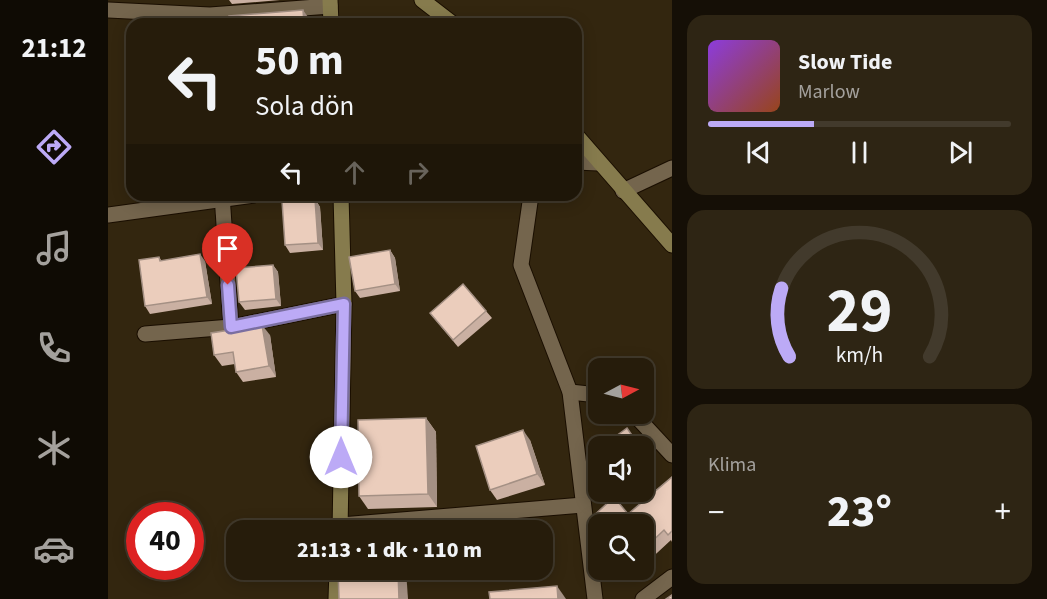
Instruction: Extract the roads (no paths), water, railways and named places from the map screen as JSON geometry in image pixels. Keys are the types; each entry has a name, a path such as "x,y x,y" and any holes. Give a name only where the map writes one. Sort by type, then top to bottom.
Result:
{"street":[{"path":"422,0 445,18"},
{"path":"218,18 330,3 331,18"},
{"path":"108,10 199,18"},
{"path":"582,143 672,244"},
{"path":"582,162 598,163"},
{"path":"623,191 672,168"},
{"path":"108,215 197,201"},
{"path":"222,201 231,327"},
{"path":"340,520 344,304 341,201"},
{"path":"530,201 521,265 570,392 595,599"},
{"path":"145,334 231,327 344,304"},
{"path":"570,392 588,394"},
{"path":"643,424 672,455"},
{"path":"425,520 583,505"},
{"path":"643,599 672,577"},
{"path":"336,599 337,580"}]}
